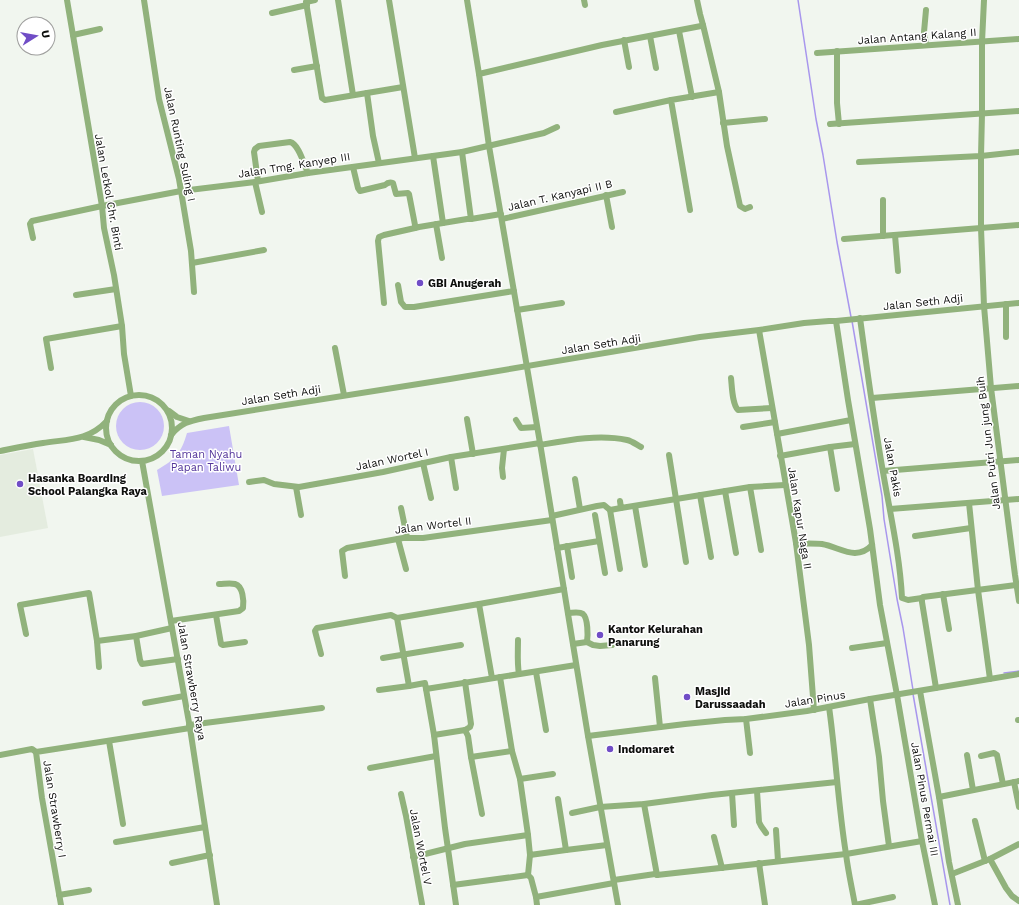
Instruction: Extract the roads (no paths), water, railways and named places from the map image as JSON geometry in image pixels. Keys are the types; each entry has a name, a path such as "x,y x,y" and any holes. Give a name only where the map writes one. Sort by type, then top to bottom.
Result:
{"street":[{"name":"Jalan Letkol Chr. Binti","path":"67,0 102,206 104,228 122,326 124,354 131,396"},
{"name":"Jalan Runting Suling I","path":"144,0 159,99 179,179 191,251 194,292"},
{"path":"272,13 315,0"},
{"path":"338,0 353,95"},
{"path":"389,0 415,158"},
{"path":"468,0 489,146 600,807 618,905"},
{"path":"697,0 718,92 740,206 745,209 750,207"},
{"name":"Jalan Putri Jun jung Buih","path":"984,0 980,156 984,306 991,388 1005,500 1017,575 1016,585 1019,601"},
{"path":"306,2 323,99 325,100 403,87"},
{"path":"926,10 924,32 926,45"},
{"path":"479,74 624,40 697,28 703,25"},
{"path":"73,35 100,29"},
{"path":"679,31 692,97"},
{"path":"650,36 656,68"},
{"name":"Jalan Antang Kalang II","path":"817,53 1019,39"},
{"path":"624,40 629,67"},
{"path":"837,51 837,103 839,124"},
{"path":"294,70 317,66"},
{"path":"616,112 718,92"},
{"path":"367,93 373,136 379,163"},
{"path":"671,100 690,210"},
{"path":"830,124 1019,111"},
{"path":"723,123 765,120"},
{"name":"Jalan Tmg. Kanyep III","path":"33,238 30,224 32,221 102,206 181,191 462,152 544,133 557,127"},
{"path":"262,212 257,181 255,149 259,146 290,142 293,143 297,147 308,173"},
{"path":"462,152 471,219"},
{"path":"859,162 980,156 1019,152"},
{"path":"432,156 444,223"},
{"path":"353,167 360,191 392,182 396,194 408,193 415,228"},
{"name":"Jalan T. Kanyapi II B","path":"384,303 378,241 379,238 384,235 436,224 501,216 623,192"},
{"path":"606,195 612,227"},
{"path":"882,200 883,236"},
{"path":"436,224 442,258"},
{"path":"844,239 1019,224"},
{"path":"895,235 898,271"},
{"path":"192,262 264,250"},
{"path":"398,285 401,302 405,307 414,307 514,291"},
{"path":"76,295 116,289"},
{"path":"517,310 562,303"},
{"name":"Jalan Seth Adji","path":"188,421 700,337 804,323 1019,303"},
{"path":"1006,304 1006,337"},
{"name":"Jalan Pakis","path":"859,319 902,585 902,598 908,600 922,598"},
{"name":"Jalan Pinus Permai III","path":"836,321 872,545 880,606 922,841 935,905"},
{"path":"51,368 46,339 122,326"},
{"name":"Jalan Kapur Naga II","path":"759,330 796,543 808,638 814,710"},
{"path":"335,348 344,395"},
{"path":"731,378 733,398 738,410 772,408"},
{"path":"872,398 1019,386"},
{"path":"166,409 172,424 171,435 167,445 161,453 142,461 124,457 116,452 106,433 107,421 111,411 117,403 131,396 144,395 152,398 160,403 174,416 188,421"},
{"path":"467,419 473,454"},
{"path":"516,420 521,428 537,427"},
{"path":"776,434 851,420"},
{"path":"83,437 99,429 107,421"},
{"path":"171,435 176,429 188,421"},
{"path":"743,427 775,422"},
{"path":"0,451 44,442 83,437 99,440 111,445"},
{"name":"Jalan Wortel I","path":"250,482 264,480 274,484 299,488 451,457 571,440 604,438 628,440 641,447"},
{"path":"780,456 855,444"},
{"path":"830,448 837,489"},
{"path":"503,477 502,468 504,449"},
{"path":"669,455 686,562"},
{"path":"451,457 456,488"},
{"path":"883,471 1019,460"},
{"name":"Jalan Strawberry Raya","path":"142,461 190,727 217,905"},
{"path":"423,463 431,498"},
{"path":"574,479 580,509"},
{"name":"Jalan Wortel II","path":"345,576 342,556 342,551 344,549 407,537 423,538 552,518 580,509 604,505 610,510 750,487 785,485"},
{"path":"296,487 301,515"},
{"path":"750,487 762,550"},
{"path":"725,491 736,553"},
{"path":"700,496 711,557"},
{"path":"890,509 1019,499"},
{"path":"620,501 621,508"},
{"path":"969,503 978,590 990,679"},
{"path":"635,506 645,565"},
{"path":"401,508 407,537"},
{"path":"610,510 620,569"},
{"path":"595,515 605,573"},
{"path":"915,536 971,528"},
{"path":"398,539 406,569"},
{"path":"557,548 599,541"},
{"path":"796,543 822,544 850,553 857,553 867,550 872,545"},
{"path":"567,546 572,577"},
{"path":"97,641 136,636 172,625 239,611 243,608 244,601 238,585 219,584"},
{"path":"936,688 922,598 924,596 1016,585"},
{"path":"321,654 315,630 317,628 390,615 397,618 564,589"},
{"path":"26,634 20,605 89,593 97,641 99,667"},
{"path":"943,594 949,628"},
{"path":"479,604 492,678"},
{"path":"568,613 579,612 583,613 585,616 588,634 587,642"},
{"path":"216,615 221,644 245,642"},
{"path":"397,618 409,686"},
{"path":"136,636 142,664 178,659"},
{"path":"518,640 519,674"},
{"path":"573,644 587,642 600,646 612,645"},
{"path":"852,648 887,643"},
{"path":"383,658 461,645"},
{"path":"426,689 576,665"},
{"path":"536,672 546,730"},
{"name":"Jalan Pinus","path":"588,736 814,710 1019,674"},
{"path":"500,677 512,751 520,779 530,856 528,874 531,878 537,905"},
{"path":"655,678 660,727"},
{"path":"434,735 470,728 471,724 465,682"},
{"path":"379,690 425,683 434,735 456,905"},
{"path":"919,692 958,905"},
{"path":"145,703 184,696"},
{"path":"870,699 879,758 882,801 889,846"},
{"path":"829,707 846,854 855,905 893,897"},
{"name":"Jalan Strawberry I","path":"60,905 42,798 36,752 190,727 322,708"},
{"path":"746,719 750,753"},
{"path":"465,730 468,736 482,814"},
{"path":"109,741 123,824"},
{"path":"0,755 32,749 36,752"},
{"path":"471,756 512,751"},
{"path":"967,755 973,790"},
{"path":"981,756 997,755 1003,784"},
{"path":"370,768 436,756"},
{"path":"520,779 553,774"},
{"path":"939,797 1016,781 1019,807"},
{"path":"572,812 600,807 644,804 837,782"},
{"path":"757,791 759,822 766,833"},
{"name":"Jalan Wortel V","path":"400,794 406,816 422,904"},
{"path":"732,794 734,825"},
{"path":"558,799 566,850"},
{"path":"644,804 657,875"},
{"path":"975,821 988,860 1012,896 1019,901"},
{"path":"116,842 205,827"},
{"path":"776,830 778,861"},
{"path":"414,857 465,844 528,836"},
{"path":"714,836 722,868"},
{"path":"536,897 655,874 657,875 846,854 922,841"},
{"path":"952,874 988,860 1019,844"},
{"path":"530,856 607,845"},
{"path":"172,863 210,855"},
{"path":"759,863 765,905"},
{"path":"453,885 528,874"},
{"path":"59,895 89,890"}],"waterway":[{"path":"798,0 816,119 851,317"},
{"path":"852,321 913,690"},
{"path":"1004,673 1019,671"},
{"path":"913,694 950,905"}],"place":[{"name":"GBI Anugerah","path":"420,283"},
{"name":"Hasanka Boarding School Palangka Raya","path":"20,484"},
{"name":"Kantor Kelurahan Panarung","path":"600,635"},
{"name":"Masjid Darussaadah","path":"687,697"},
{"name":"Indomaret","path":"610,749"}],"park label":[{"name":"Taman Nyahu Papan Taliwu","path":"206,460"}]}
